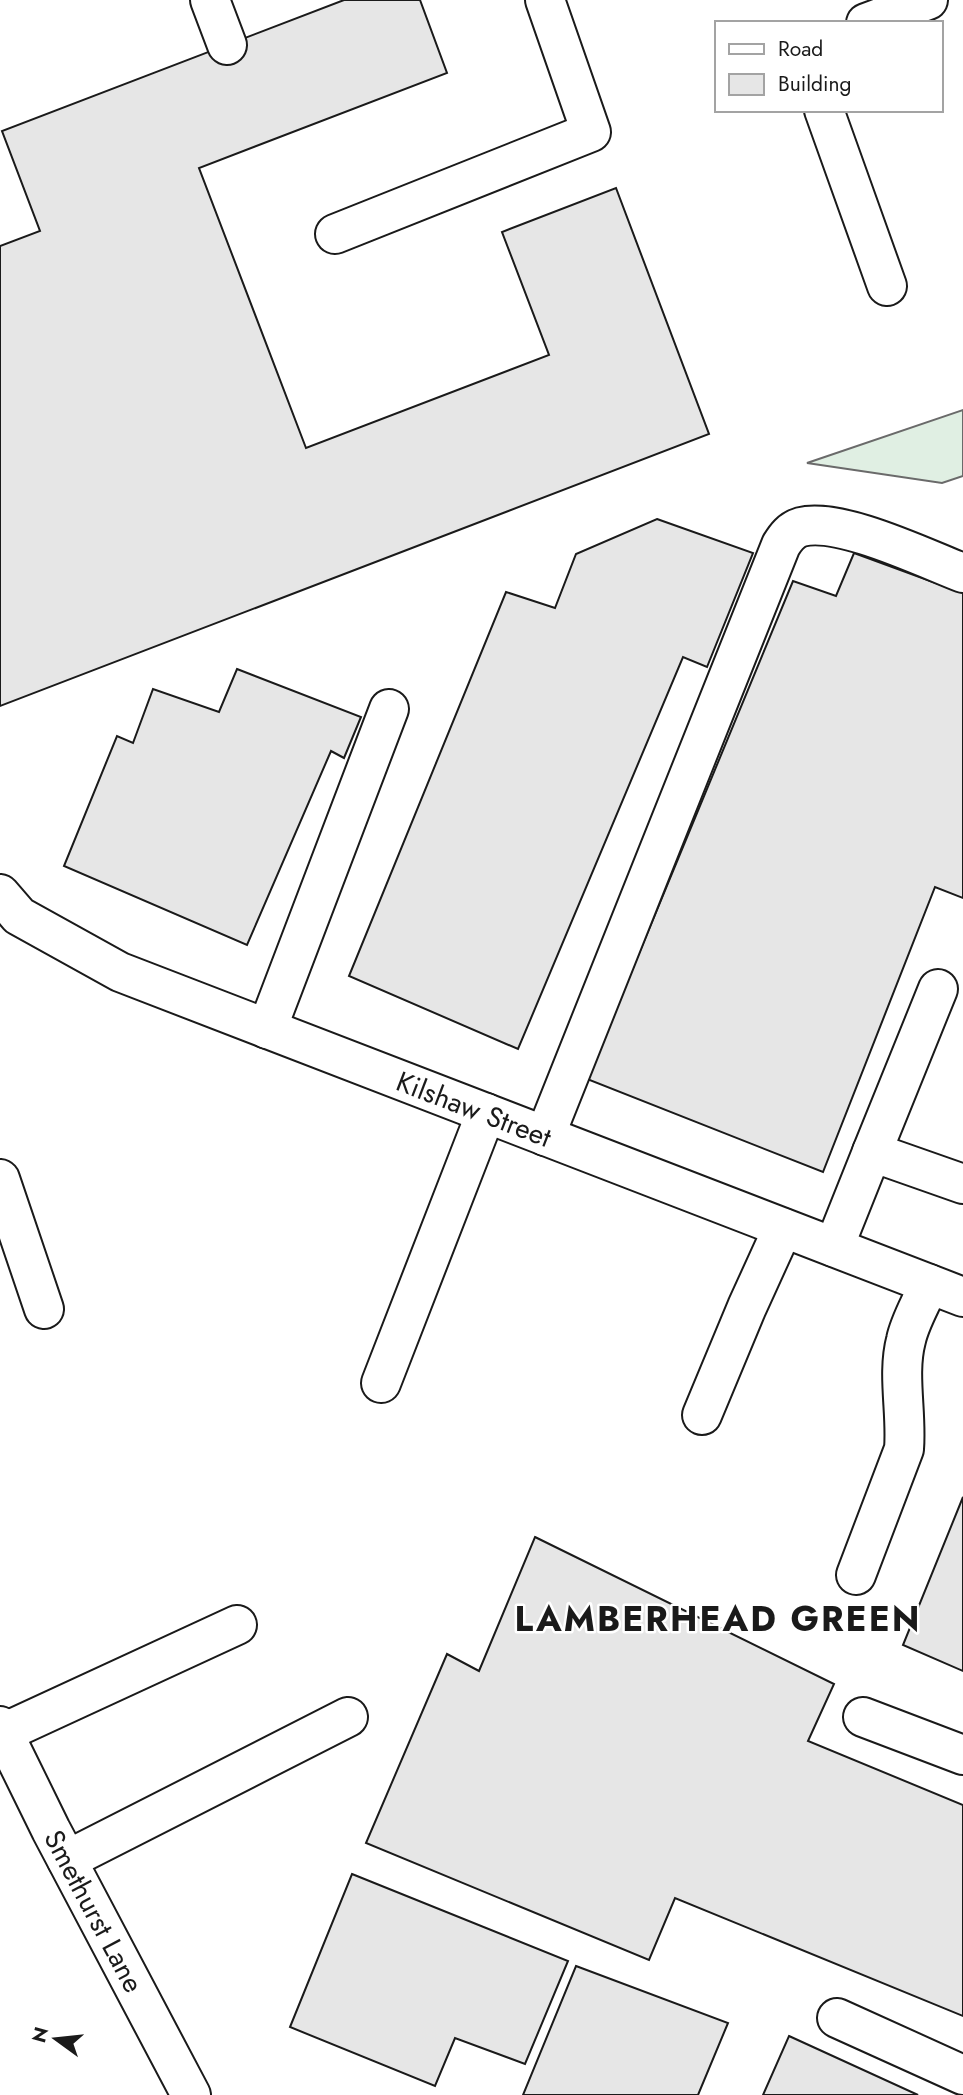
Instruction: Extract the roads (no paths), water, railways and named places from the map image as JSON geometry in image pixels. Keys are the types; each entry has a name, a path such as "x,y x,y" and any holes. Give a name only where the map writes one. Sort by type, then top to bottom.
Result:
{"street":[{"path":"210,0 227,45"},
{"path":"335,234 591,132 545,0"},
{"path":"871,21 928,0"},
{"path":"825,112 887,286"},
{"path":"545,1136 786,538 800,527 819,525 854,531 963,573"},
{"path":"267,1029 389,709"},
{"name":"Kilshaw Street","path":"4,909 120,972 946,1291"},
{"path":"834,1247 937,989"},
{"path":"381,1383 486,1113"},
{"path":"872,1152 963,1184"},
{"path":"0,1179 44,1309"},
{"path":"702,1415 783,1228"},
{"path":"856,1575 904,1449 906,1339 946,1291"},
{"path":"1,1730 237,1625"},
{"path":"67,1860 348,1717"},
{"path":"863,1717 963,1755"},
{"name":"Smethurst Lane","path":"1,1730 191,2095"},
{"path":"837,2018 963,2075"}],"district":[{"name":"LAMBERHEAD GREEN","path":"718,1619"}]}
